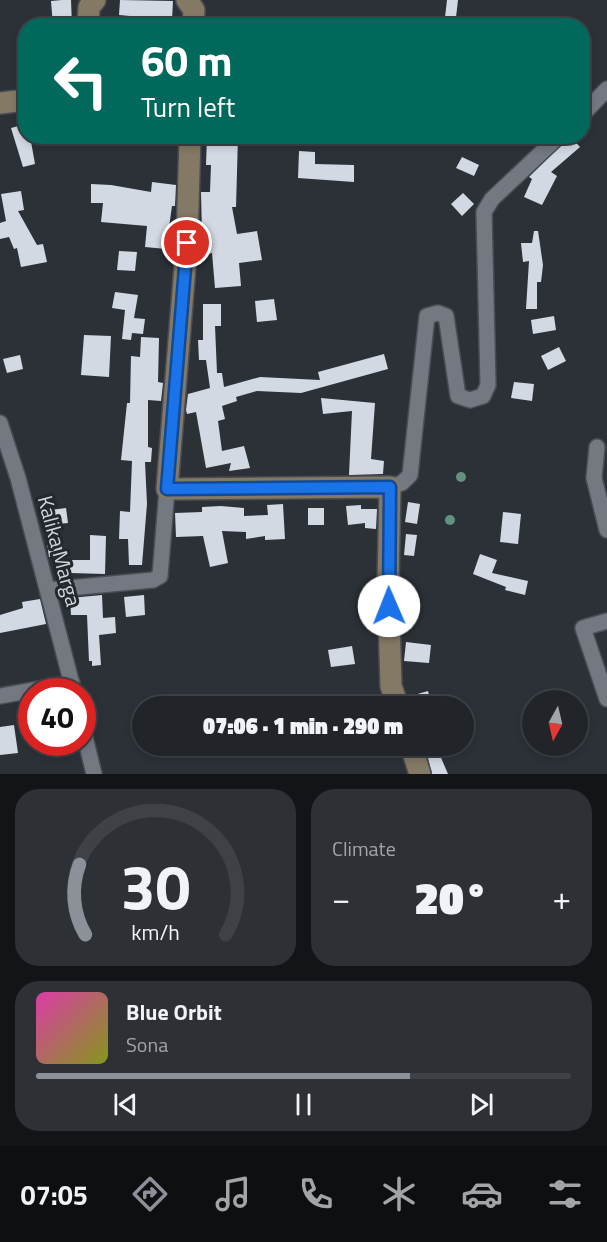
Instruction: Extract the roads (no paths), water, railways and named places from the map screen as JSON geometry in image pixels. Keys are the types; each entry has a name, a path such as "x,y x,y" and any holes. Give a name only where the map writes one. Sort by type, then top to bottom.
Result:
{"street":[{"path":"188,0 194,10 194,18"},
{"path":"590,107 607,89"},
{"path":"0,103 18,101"},
{"path":"48,590 153,580 160,576 187,243 190,144"},
{"path":"167,489 390,487 402,483 410,475 427,316 438,313 446,316 458,396 470,400 483,396 488,385 484,212 492,199 550,144"},
{"name":"Kalika Marga","path":"0,423 72,678"},
{"path":"597,447 594,478 607,531"},
{"path":"390,487 388,586 391,686 394,696"},
{"path":"607,621 583,628 607,699"},
{"path":"0,696 18,694"},
{"path":"90,756 94,774"},
{"path":"414,756 420,774"}]}
